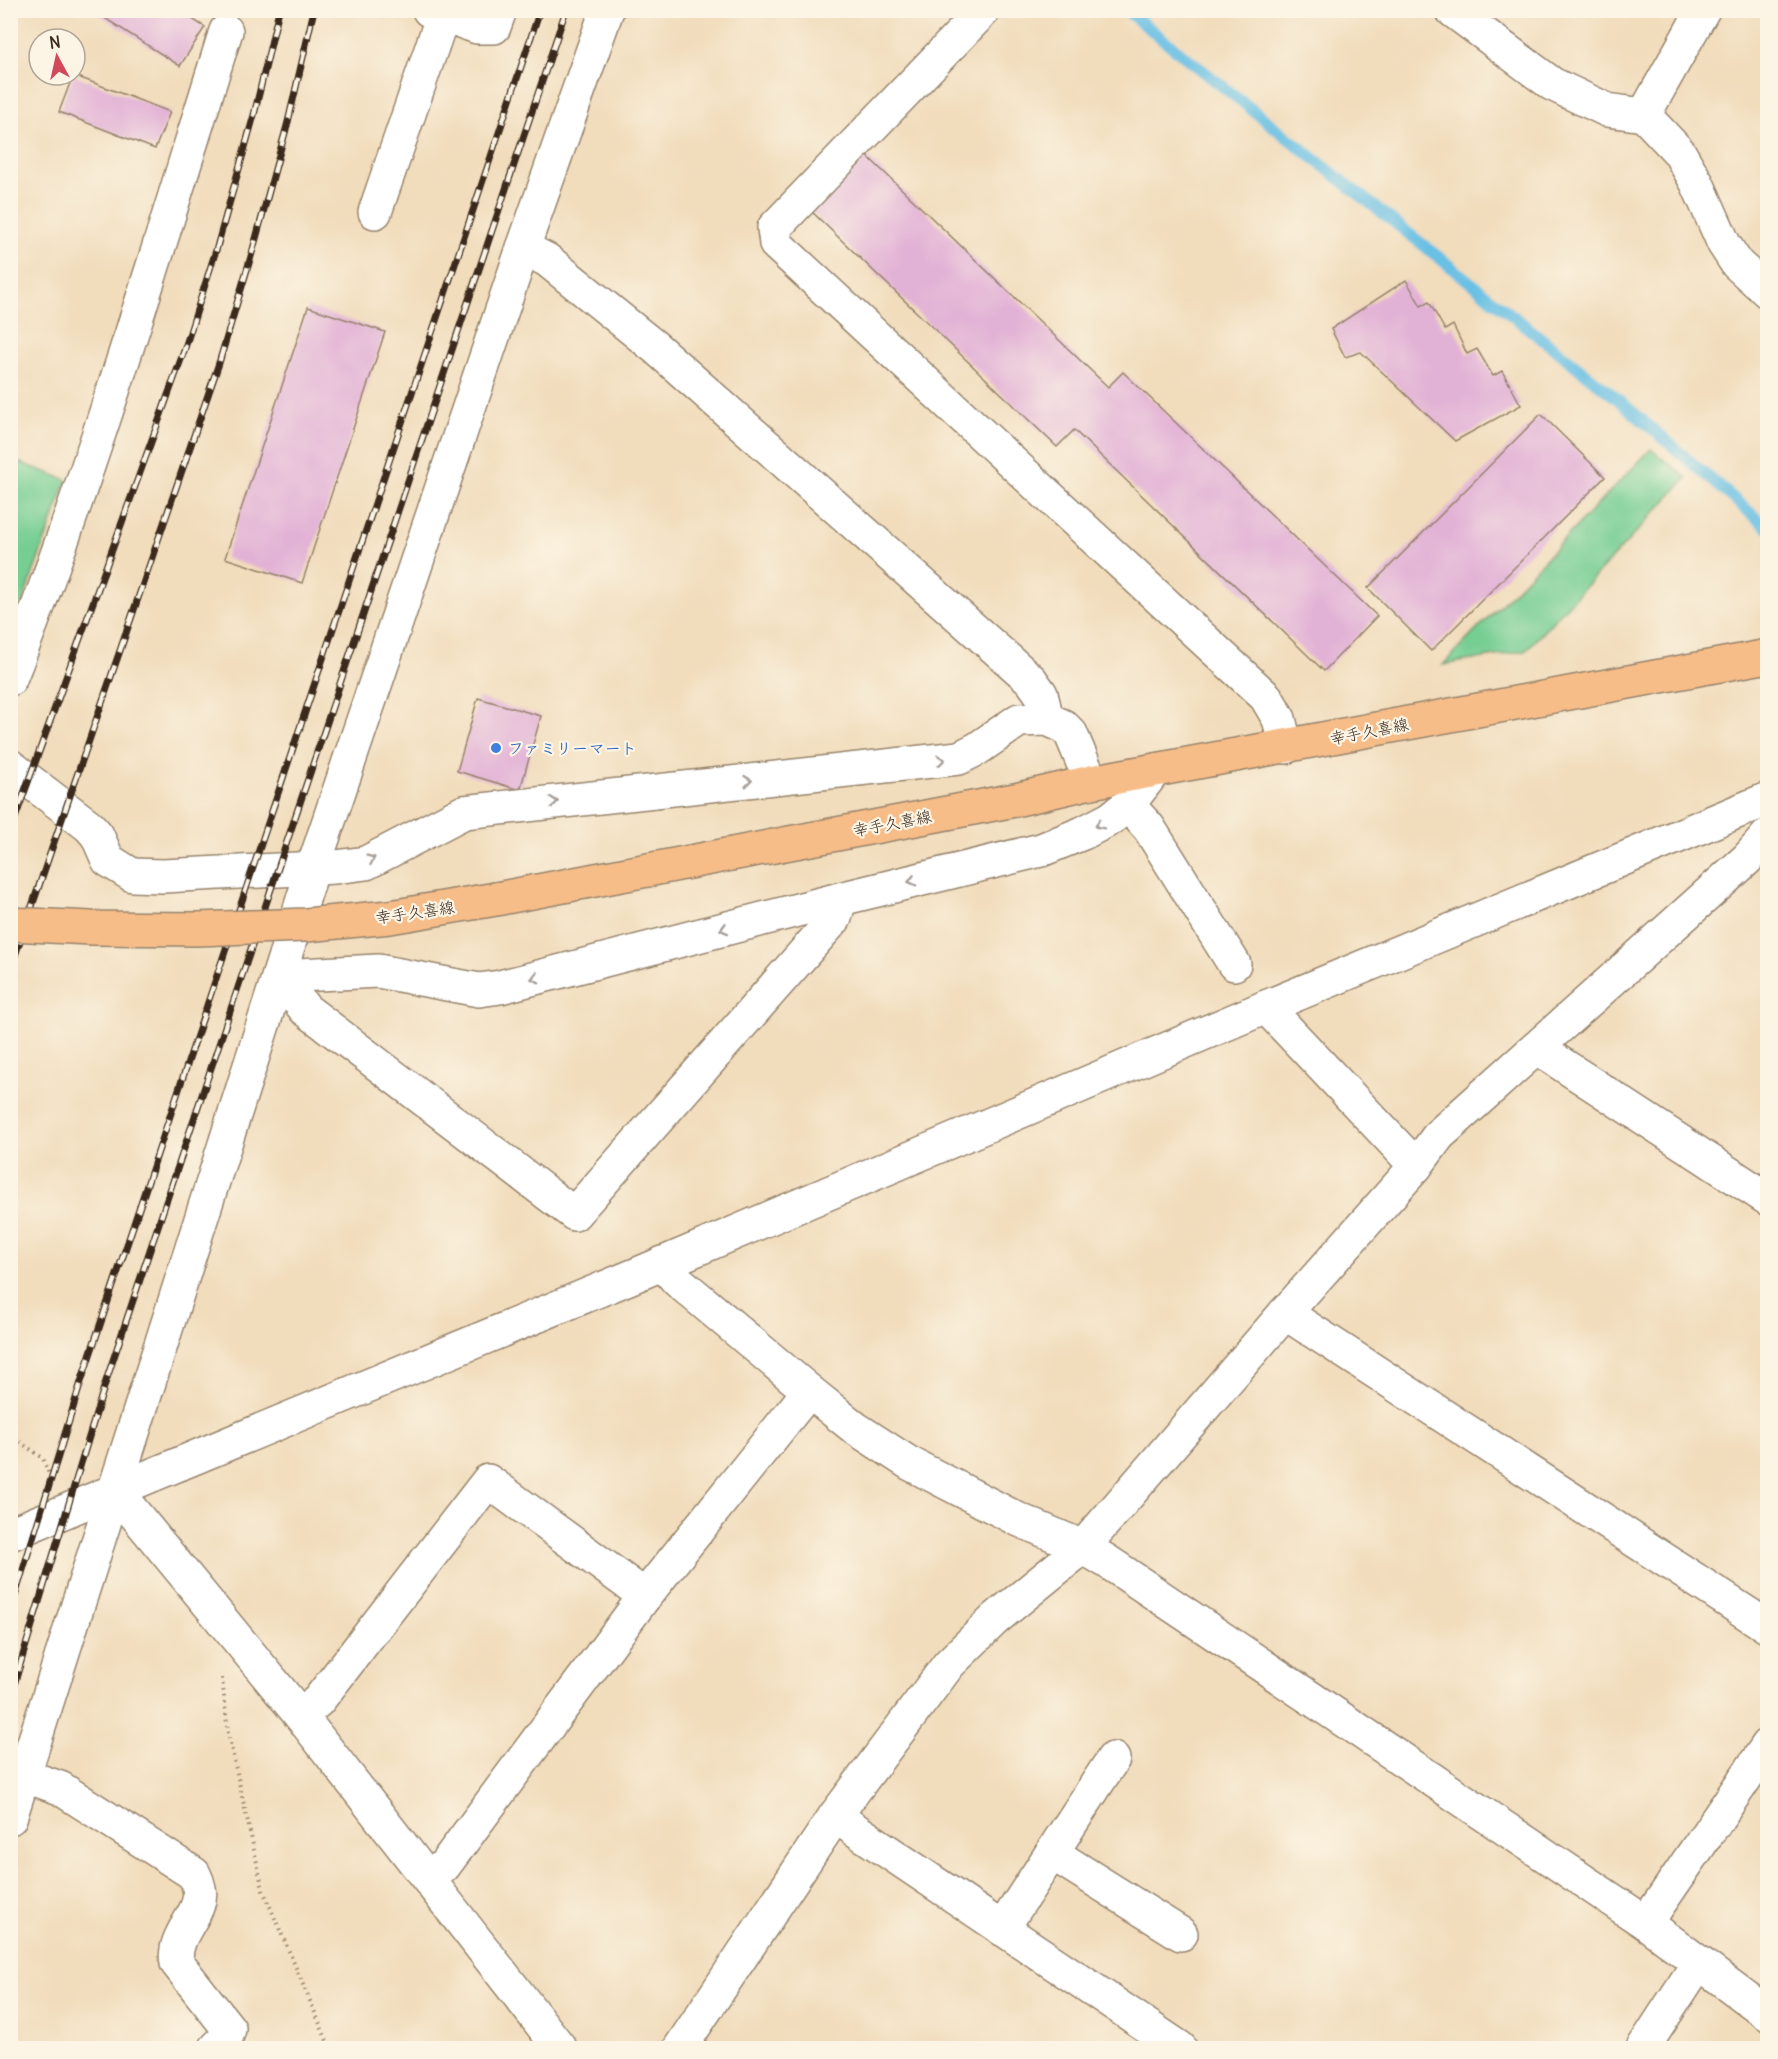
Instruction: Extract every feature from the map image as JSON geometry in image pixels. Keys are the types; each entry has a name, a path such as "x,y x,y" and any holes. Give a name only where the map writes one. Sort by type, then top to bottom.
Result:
{"main road":[{"name":"幸手久喜線","path":"10,924 91,928 197,929 306,925 390,917 496,899 1015,800 1091,782 1767,656"}],"street":[{"path":"375,212 436,13 477,27 494,27 500,10"},
{"path":"10,1818 314,868 523,248 607,10"},
{"path":"984,10 774,228 776,244 1266,697 1279,719 1286,747"},
{"path":"1644,115 1703,10"},
{"path":"1455,11 1552,84 1607,110 1644,115 1679,152 1697,183 1724,244 1737,264 1767,292"},
{"path":"10,679 43,598 128,345 226,31"},
{"path":"523,248 547,260 656,348 1031,680 1041,694 1047,719"},
{"path":"10,766 89,826 97,835 108,860 132,875 163,876 314,868 366,862 464,812 959,758 977,749 1019,720 1047,719 1063,726 1071,734 1091,782"},
{"path":"279,976 378,972 479,990 512,984 840,899 1041,850 1110,819 1128,805 1155,770"},
{"path":"10,1534 1767,799"},
{"path":"1128,805 1149,828 1234,964"},
{"path":"680,2049 835,1816 950,1664 995,1619 1083,1546 1416,1166 1439,1134 1761,856"},
{"path":"279,976 305,1009 574,1214 835,918 840,899"},
{"path":"1266,1007 1416,1166"},
{"path":"1537,1048 1767,1199"},
{"path":"662,1263 678,1281 855,1428 909,1463 1017,1519 1083,1546 1646,1923 1767,2014"},
{"path":"1285,1313 1767,1627"},
{"path":"429,1878 444,1866 645,1596 809,1391"},
{"path":"300,1716 318,1701 488,1481 645,1596"},
{"path":"115,1490 235,1635 429,1878 560,2049"},
{"path":"1646,1923 1767,1745"},
{"path":"1002,1929 1113,1759"},
{"path":"25,1776 60,1788 194,1874 200,1889 199,1900 175,1953 177,1963 228,2029 226,2038 216,2049"},
{"path":"835,1816 1180,2049"},
{"path":"1052,1853 1181,1934"},
{"path":"1643,2049 1699,1962"}],"path":[{"path":"10,1435 43,1458 62,1512"},
{"path":"235,1635 224,1653 221,1672 228,1733 263,1890 330,2049"}],"green space":[{"path":"1651,449 1687,478 1525,651 1443,665"},
{"path":"13,460 67,480 11,634 10,468"}],"building":[{"path":"92,10 178,10 205,27 180,66"},
{"path":"87,80 170,112 155,149 59,112 68,87 87,87"},
{"path":"863,152 1108,387 1123,372 1377,616 1324,671 1074,430 1057,447 808,208"},
{"path":"1406,280 1421,306 1429,302 1445,330 1453,325 1467,354 1477,349 1493,376 1502,371 1521,405 1455,441 1361,352 1345,357 1331,329"},
{"path":"308,307 385,332 302,583 225,558"},
{"path":"1541,414 1605,477 1431,651 1368,588"},
{"path":"478,698 541,716 520,790 457,771"}],"waterway":[{"path":"1126,10 1614,396 1768,528"}],"railway":[{"path":"10,832 184,351 217,247 254,115 279,10"},
{"path":"10,970 219,363 288,122 314,10"},
{"path":"10,1612 81,1382 540,10"},
{"path":"10,1698 105,1384 566,10"}],"place":[{"name":"ファミリーマート","path":"496,748"}]}
